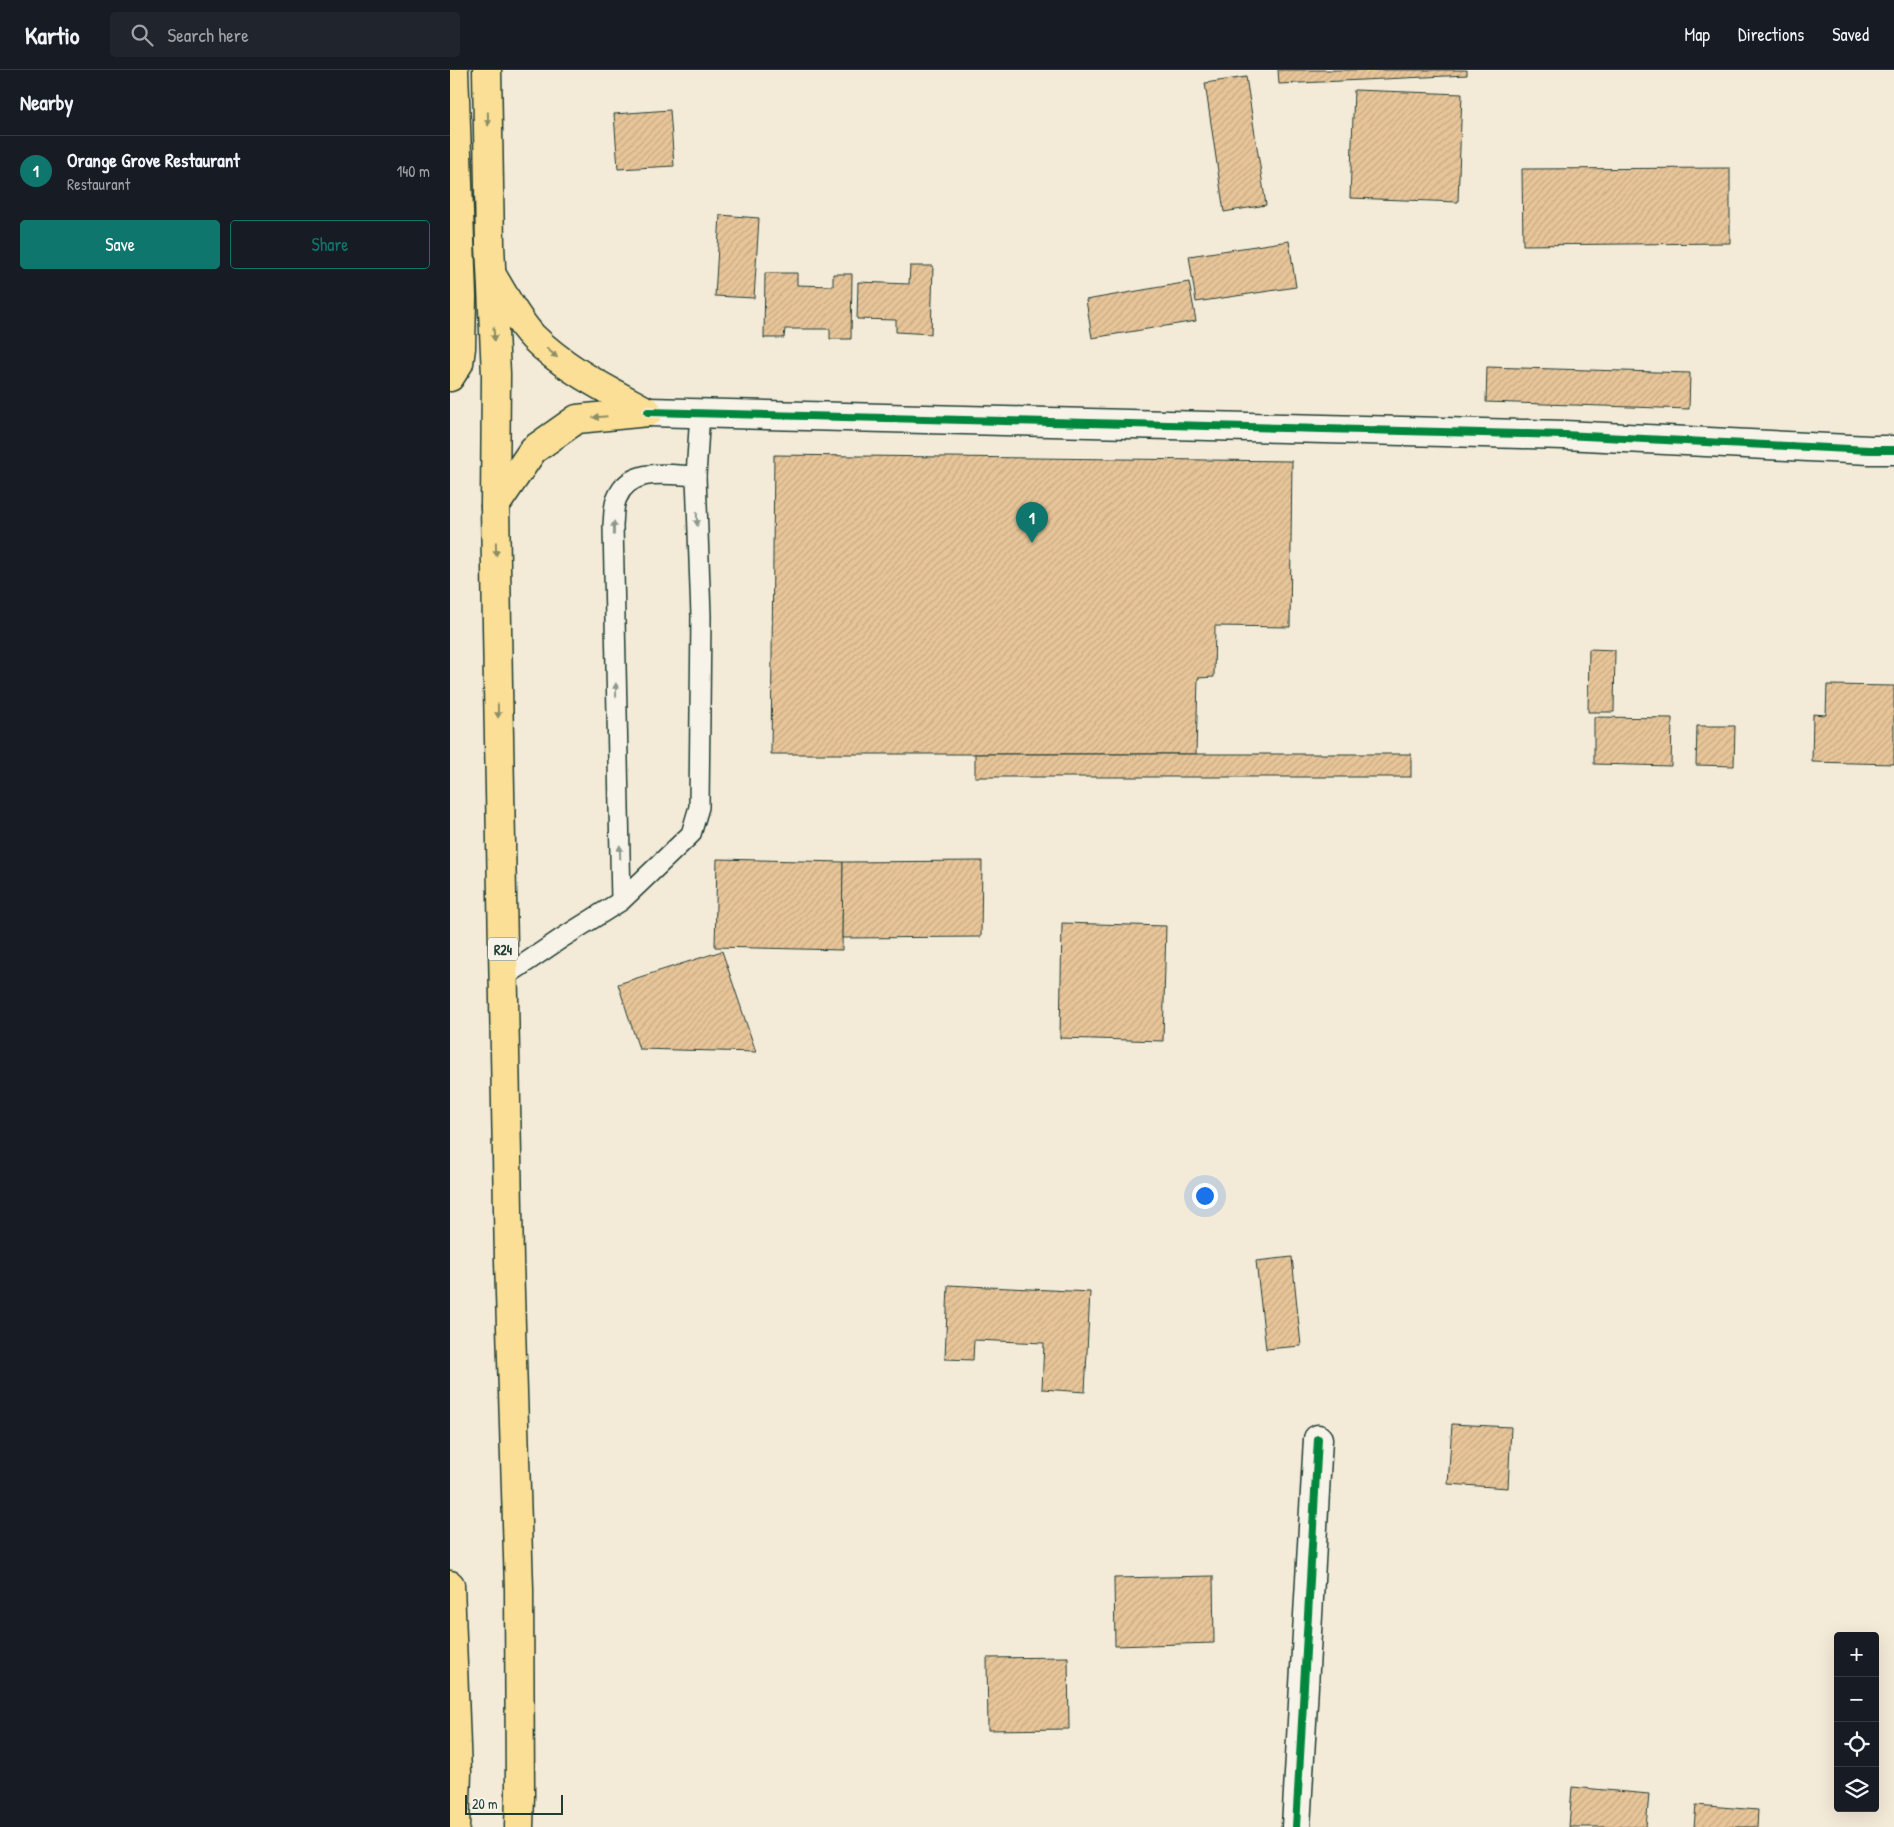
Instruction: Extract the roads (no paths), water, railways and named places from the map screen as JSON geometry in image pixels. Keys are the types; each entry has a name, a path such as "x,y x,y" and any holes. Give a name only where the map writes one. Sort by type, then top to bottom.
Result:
{"main road":[{"path":"450,377 459,363 462,348 454,70"},
{"name":"R24","path":"487,70 491,273 496,374 495,506 508,1261 519,1589 519,1827"},
{"path":"491,273 532,336 580,375 648,412"},
{"path":"495,506 533,450 577,419 648,412"},
{"path":"450,1584 457,1773 456,1827"}],"street":[{"path":"648,412 1564,435 1894,450"},
{"path":"1296,1827 1318,1439"}],"lane":[{"path":"503,978 621,901 691,834 699,807 701,616 696,476 700,412"},
{"path":"621,901 614,544 616,500 623,486 635,477 650,475 696,476"}],"place":[{"name":"Orange Grove Restaurant","path":"1032,543"}]}
